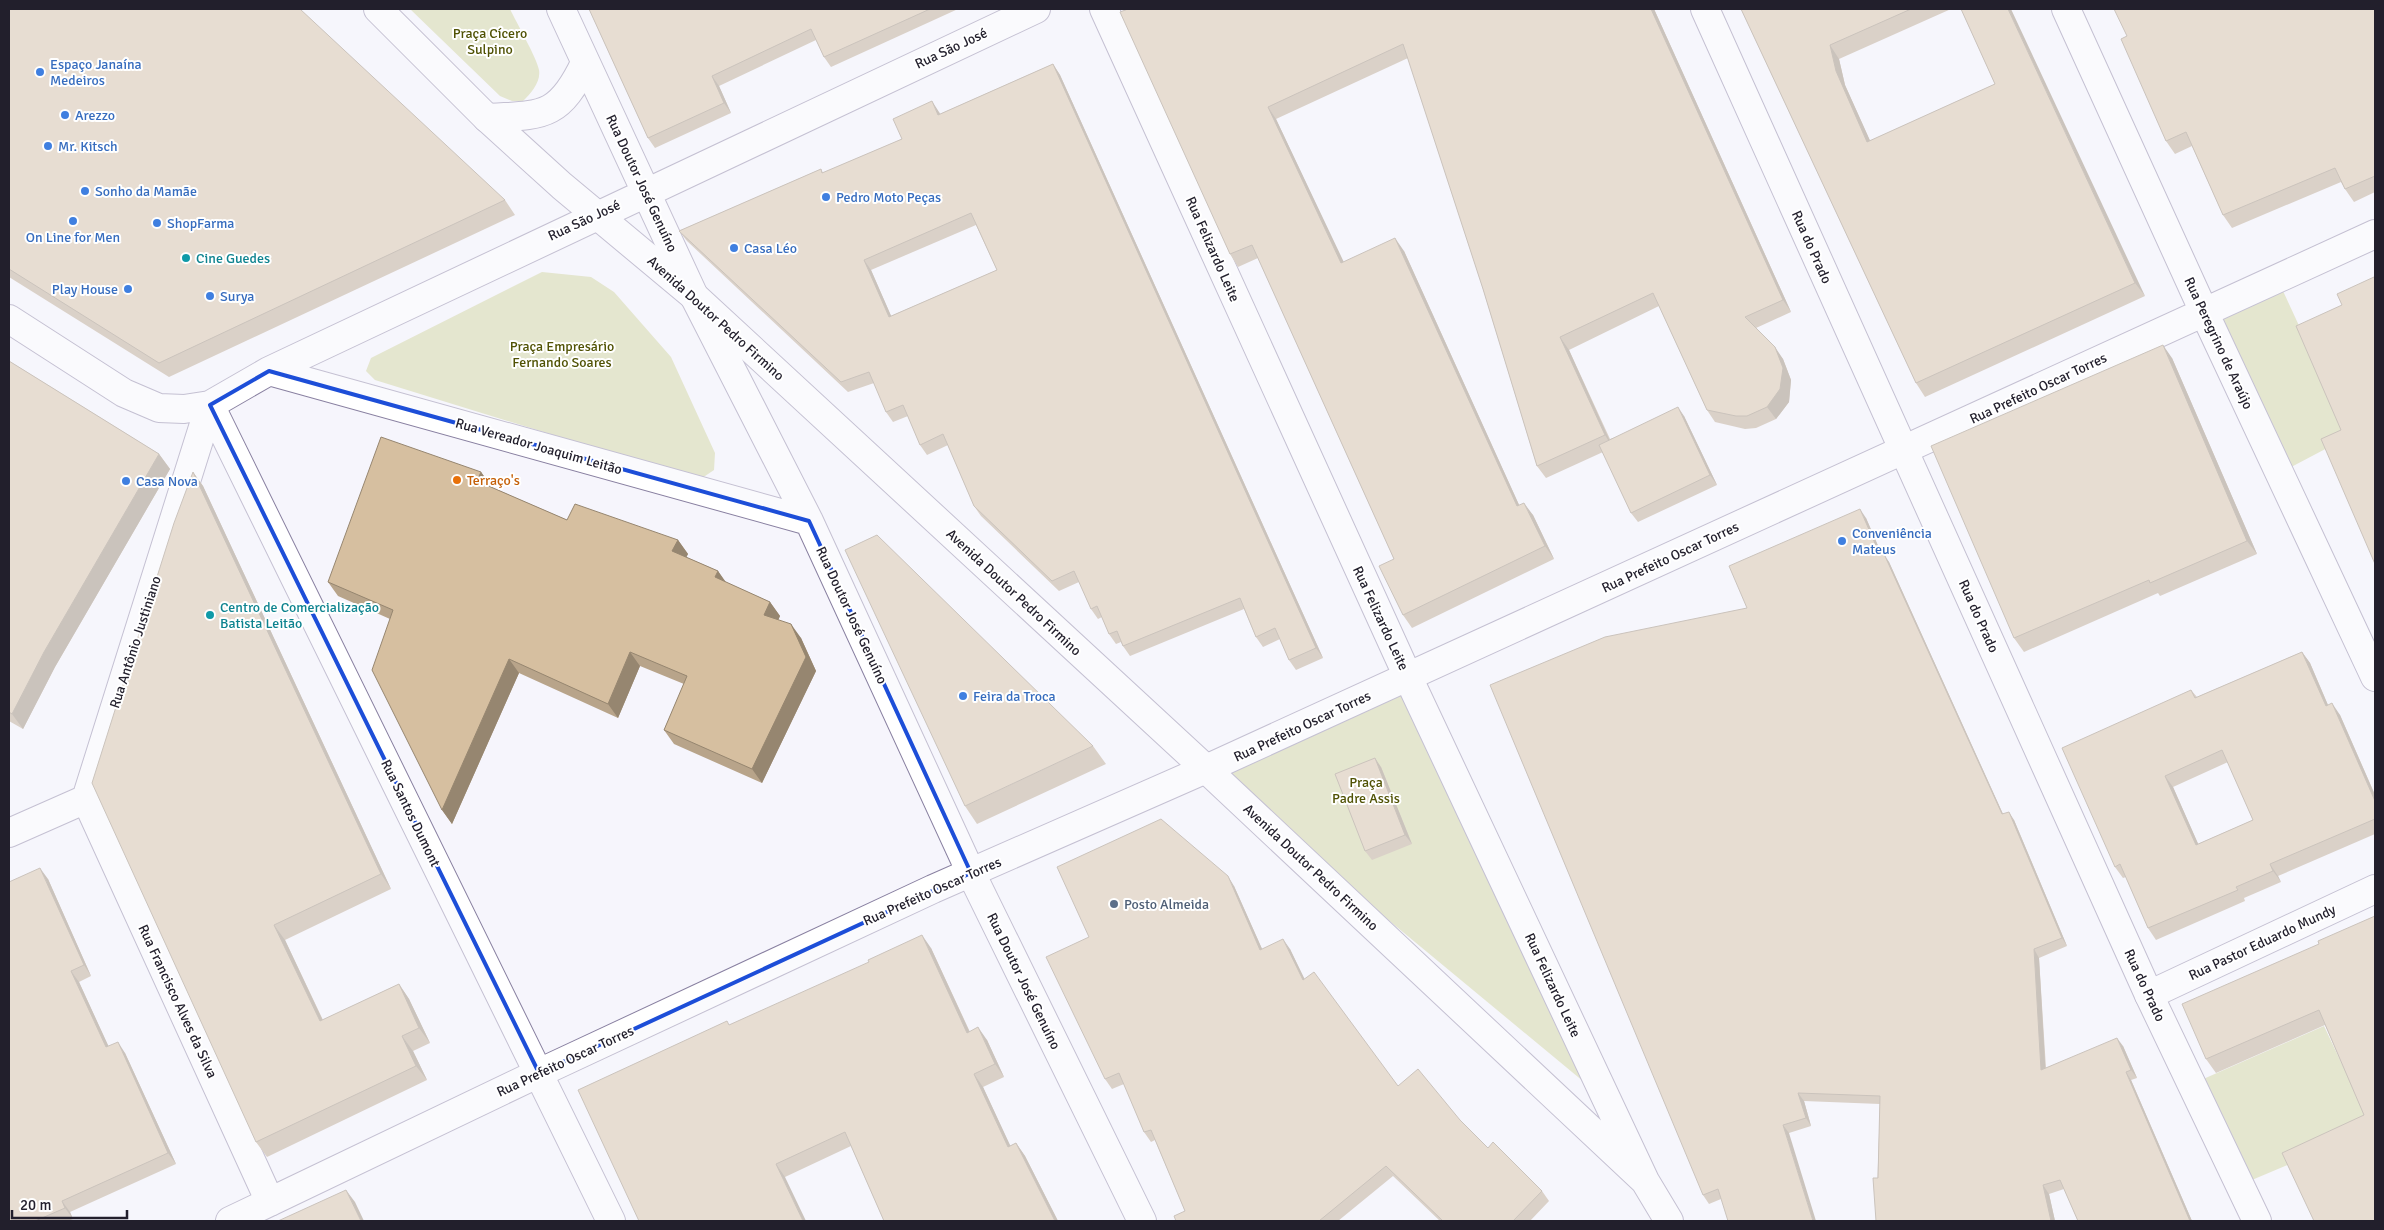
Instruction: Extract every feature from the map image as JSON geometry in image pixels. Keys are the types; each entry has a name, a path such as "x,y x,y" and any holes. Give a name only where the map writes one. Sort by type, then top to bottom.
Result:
{"street":[{"name":"Avenida Doutor Pedro Firmino","path":"378,9 487,118 562,186 694,296 1206,769 1645,1181"},
{"name":"Rua Doutor José Genuíno","path":"561,9 647,191 694,296 809,521 971,873 1142,1221"},
{"name":"Rua São José","path":"9,319 124,393 159,408 184,409 210,405 269,371 597,214 1036,9"},
{"name":"Rua Felizardo Leite","path":"1104,9 1408,677 1645,1181 1669,1221"},
{"name":"Rua do Prado","path":"1705,9 2149,995 2257,1221"},
{"name":"Rua Peregrino de Araújo","path":"2066,9 2204,312 2375,677"},
{"path":"487,118 532,116 554,108 570,92 585,63"},
{"name":"Rua Prefeito Oscar Torres","path":"230,1221 539,1073 971,873 1206,769 2375,234"},
{"name":"Rua Vereador Joaquim Leitão","path":"269,371 809,521"},
{"name":"Rua Antônio Justiniano","path":"86,799 210,405"},
{"name":"Rua Santos Dumont","path":"210,405 611,1221"},
{"path":"9,833 86,799"},
{"name":"Rua Francisco Alves da Silva","path":"86,799 270,1202"},
{"name":"Rua Pastor Eduardo Mundy","path":"2149,995 2375,889"}],"highlighted area":[{"path":"269,371 809,521 971,873 539,1073 210,405"}],"green space":[{"name":"Praça Cícero Sulpino","path":"410,9 510,9 531,49 539,70 535,87 523,101 512,101 500,96"},
{"name":"Praça Empresário Fernando Soares","path":"542,272 591,277 614,292 671,357 715,453 714,470 699,480 375,380 366,371 371,358"},
{"path":"2277,278 2350,436 2280,473 2204,312"},
{"name":"Praça Padre Assis","path":"1408,677 1607,1101 1206,769"},
{"path":"2324,1026 2375,1128 2240,1185 2192,1084"}],"building":[{"path":"9,9 300,9 505,200 159,363 9,269"},
{"path":"589,9 930,9 824,57 811,29 712,76 724,103 648,138"},
{"path":"1128,9 1651,9 1783,300 1745,317 1775,347 1783,368 1780,389 1767,407 1747,416 1736,416 1707,410 1653,293 1560,337 1605,435 1537,466 1483,289 1403,44 1268,107 1341,263 1395,238 1517,506 1524,503 1545,546 1403,615 1379,566 1394,559 1252,245 1230,254 1120,12"},
{"path":"1741,9 1911,9 1830,45 1836,71 1867,142 1995,84 1961,9 2008,9 2135,283 1916,383"},
{"path":"2114,9 2375,9 2375,176 2345,189 2335,168 2223,215 2186,132 2166,141 2121,39 2127,36"},
{"path":"1053,64 1316,648 1289,660 1275,628 1256,637 1240,598 1123,646 1117,631 1109,634 1097,606 1091,609 1074,571 1052,581 974,506 943,434 920,445 903,405 886,412 869,372 841,382 679,231 821,169 822,173 902,139 893,119 932,101 938,115","holes":["971,213 997,270 889,317 864,260"]},
{"path":"2374,277 2375,564 2321,439 2341,430 2296,326 2342,305 2337,294"},
{"path":"2163,345 2247,541 2150,583 2149,580 2014,638 1931,446"},
{"path":"9,361 159,454 44,652 12,714 9,712"},
{"path":"1678,407 1710,475 1631,513 1599,445"},
{"path":"381,437 481,472 477,481 567,520 575,504 678,540 672,551 718,571 715,577 770,602 764,615 791,624 806,657 752,769 664,730 687,676 630,652 608,704 509,659 442,810 372,670 393,610 328,582"},
{"path":"193,472 381,874 274,925 320,1021 399,984 419,1028 402,1036 416,1066 256,1142 92,783 174,523"},
{"path":"1860,509 1880,555 1884,554 2002,814 2009,812 2062,938 2034,949 2041,1070 2117,1038 2131,1070 2126,1072 2190,1221 2078,1221 2060,1180 2043,1185 2051,1221 1876,1221 1873,1178 1878,1178 1880,1096 1798,1093 1806,1118 1783,1125 1813,1221 1728,1221 1718,1189 1703,1195 1490,685 1605,637 1747,608 1729,566"},
{"path":"877,535 1093,746 965,806 845,550"},
{"path":"2302,652 2326,706 2332,703 2375,801 2375,819 2270,864 2273,871 2236,887 2238,890 2148,928 2120,864 2115,867 2062,748 2191,690 2195,698","holes":["2222,750 2253,820 2196,845 2165,776"]},
{"path":"1375,758 1405,835 1365,851 1335,774"},
{"path":"1161,819 1228,876 1260,950 1283,939 1303,980 1314,972 1398,1086 1418,1069 1460,1120 1488,1148 1493,1142 1542,1191 1513,1221 1443,1221 1386,1166 1319,1221 1176,1221 1174,1216 1185,1211 1151,1130 1144,1132 1119,1073 1105,1079 1046,957 1089,937 1057,867"},
{"path":"40,868 84,965 71,971 106,1047 118,1042 168,1153 62,1201 65,1208 35,1221 9,1221 9,882"},
{"path":"2375,916 2375,1221 2314,1221 2282,1153 2364,1115 2319,1010 2206,1059 2182,1004 2319,944 2318,941"},
{"path":"922,935 967,1033 978,1027 995,1064 974,1074 1008,1147 1016,1143 1055,1221 884,1221 845,1132 776,1164 803,1221 639,1221 578,1090 727,1021 729,1025 869,962 868,960"},
{"path":"346,1190 361,1221 278,1221"}],"place":[{"name":"Espaço Janaína Medeiros","path":"40,72"},
{"name":"Arezzo","path":"65,115"},
{"name":"Mr. Kitsch","path":"48,146"},
{"name":"Sonho da Mamãe","path":"85,191"},
{"name":"Pedro Moto Peças","path":"826,197"},
{"name":"On Line for Men","path":"73,221"},
{"name":"ShopFarma","path":"157,223"},
{"name":"Casa Léo","path":"734,248"},
{"name":"Cine Guedes","path":"186,258"},
{"name":"Play House","path":"128,289"},
{"name":"Surya","path":"210,296"},
{"name":"Terraço's","path":"457,480"},
{"name":"Casa Nova","path":"126,481"},
{"name":"Conveniência Mateus","path":"1842,541"},
{"name":"Centro de Comercialização Batista Leitão","path":"210,615"},
{"name":"Feira da Troca","path":"963,696"},
{"name":"Posto Almeida","path":"1114,904"}]}
